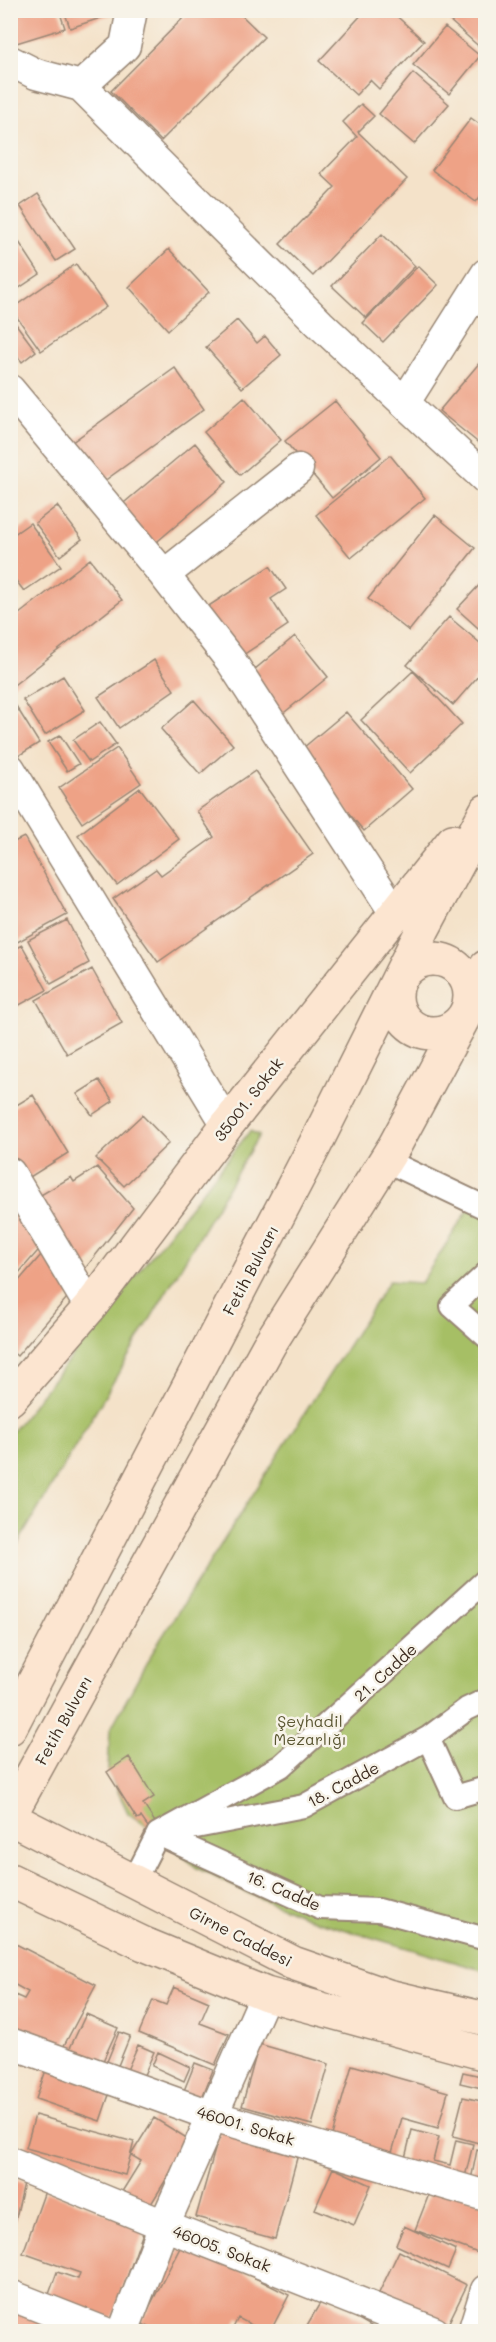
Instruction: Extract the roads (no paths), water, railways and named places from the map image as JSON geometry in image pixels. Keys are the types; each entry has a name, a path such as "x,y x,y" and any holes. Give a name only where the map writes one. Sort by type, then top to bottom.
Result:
{"main road":[{"name":"35001. Sokak","path":"10,1399 90,1307 227,1125 486,799"},
{"name":"Fetih Bulvarı","path":"10,1728 486,811"},
{"path":"435,959 452,965 466,979 470,991 465,1015 447,1031 435,1034 423,1033 412,1028 398,1010 395,998 402,975 410,966 422,961 435,959"},
{"name":"Fetih Bulvarı","path":"10,1816 269,1345 385,1160 465,1015 486,967"},
{"name":"Girne Caddesi","path":"10,1816 293,1963 388,1996 486,2019"},
{"path":"10,1880 144,1944 266,1994 486,2054"}],"street":[{"path":"81,86 125,46 132,10"},
{"path":"10,61 36,74 81,86 320,324 486,479"},
{"path":"405,402 486,274"},
{"path":"10,390 165,575 231,661 395,914"},
{"path":"165,575 298,470"},
{"path":"10,769 227,1125"},
{"path":"385,1160 486,1208"},
{"path":"10,1173 90,1307"},
{"path":"486,1274 452,1306 486,1336"},
{"name":"21. Cadde","path":"158,1834 281,1766 486,1580"},
{"name":"18. Cadde","path":"158,1834 304,1806 428,1738 467,1709 486,1700"},
{"path":"428,1738 454,1797 486,1788"},
{"path":"134,1881 158,1834"},
{"name":"16. Cadde","path":"158,1834 320,1908 379,1911 486,1939"},
{"path":"123,2331 164,2225 266,1994"},
{"name":"46001. Sokak","path":"10,2043 213,2116 486,2196"},
{"name":"46005. Sokak","path":"10,2162 435,2331"},
{"path":"473,2331 486,2290"},
{"path":"10,2295 104,2331"}],"park label":[{"name":"Şeyhadil Mezarlığı","path":"310,1729"}]}
